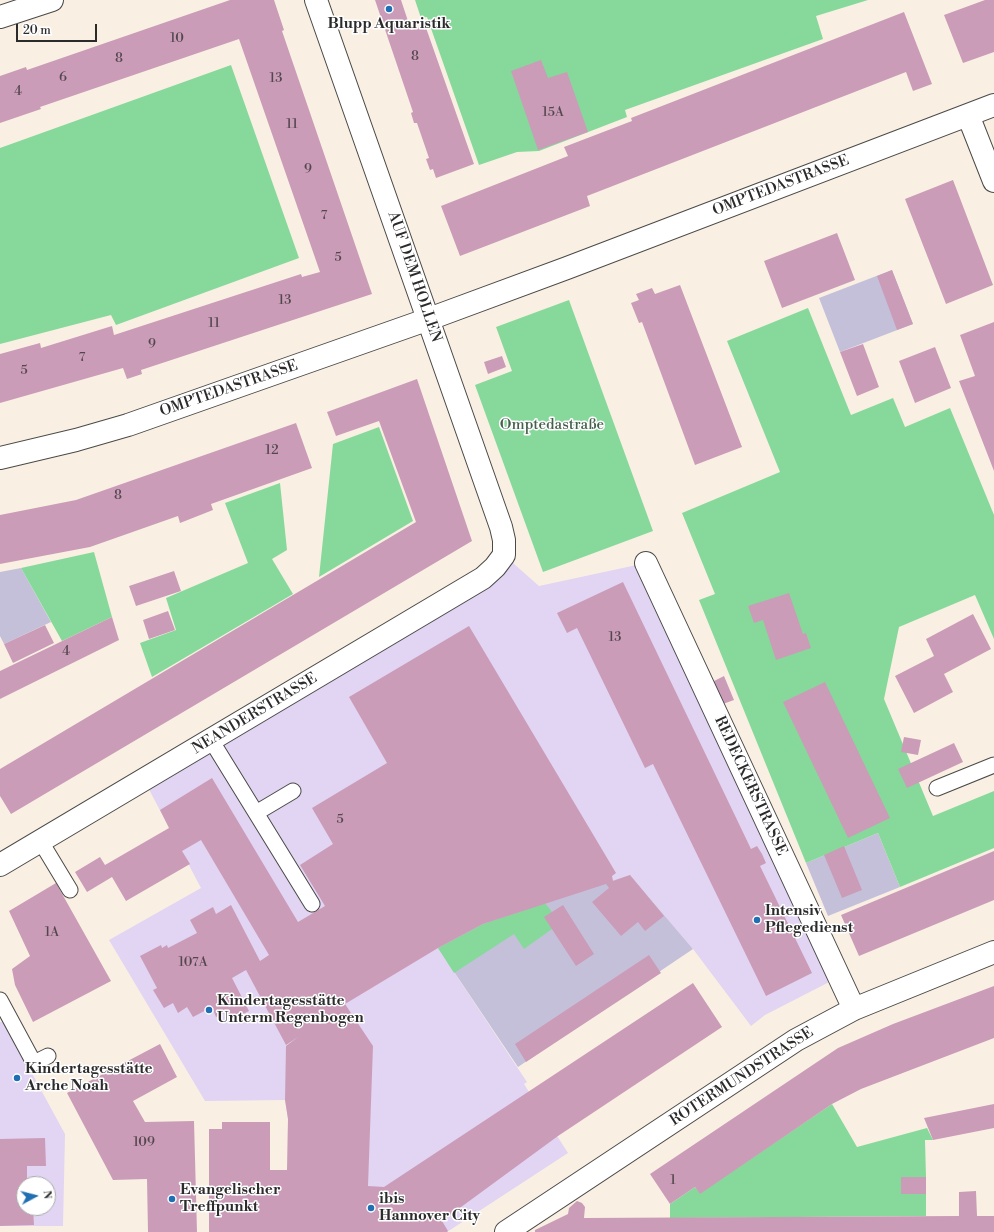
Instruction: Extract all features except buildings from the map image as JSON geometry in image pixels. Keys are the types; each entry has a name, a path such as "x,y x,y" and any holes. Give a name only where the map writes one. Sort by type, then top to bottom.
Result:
{"street":[{"path":"0,17 52,0"},
{"name":"AUF DEM HOLLEN","path":"316,0 501,527 504,540 504,555"},
{"name":"OMPTEDASTRASSE","path":"0,458 76,440 128,425 429,319 994,105"},
{"path":"968,115 994,181"},
{"name":"NEANDERSTRASSE","path":"0,865 483,578 495,568 504,555"},
{"name":"REDECKERSTRASSE","path":"646,563 854,1009"},
{"name":"ROTERMUNDSTRASSE","path":"506,1232 796,1040 854,1009 994,952"}],"lane":[{"path":"211,740 312,904"},
{"path":"937,788 994,765"},
{"path":"256,813 293,791"},
{"path":"41,842 70,890"},
{"path":"0,1000 34,1063 48,1056"}],"shaded area":[{"path":"892,270 913,324 840,352 819,298"},
{"path":"504,555 539,586 646,563 839,977 765,1015 751,1026 693,949 630,875 438,948 527,1082 524,1084 568,1153 447,1232 287,1232 288,1119 285,1100 205,1101 109,940 201,888 144,780"},
{"path":"21,568 51,622 4,644 0,636 0,572"},
{"path":"878,833 900,887 828,916 806,863"},
{"path":"630,875 693,949 518,1067 438,948 483,924"},
{"name":"Kindertagesstätte Arche Noah","path":"0,1022 4,1022 65,1134 63,1226 0,1226"}],"green space":[{"path":"415,0 868,0 816,16 823,39 625,110 627,117 539,151 517,152 479,165 427,17 421,18"},
{"path":"231,65 299,258 116,325 111,315 0,344 0,148"},
{"name":"Omptedastraße","path":"569,300 653,531 543,572 475,385 512,371 496,327"},
{"path":"808,308 851,415 893,398 905,427 950,408 994,515 994,639 975,595 899,627 884,699 933,816 994,791 994,848 900,887 878,833 806,863 699,600 715,594 682,513 780,472 727,341"},
{"path":"379,427 413,521 319,577 333,444"},
{"path":"280,483 287,550 272,559 293,594 152,677 140,643 176,630 166,598 248,563 225,503"},
{"path":"94,552 112,617 62,641 21,568"},
{"path":"545,903 552,912 552,929 524,949 514,934 454,973 438,948 483,924"},
{"path":"832,1104 857,1147 927,1128 933,1140 925,1140 926,1177 901,1178 902,1194 926,1194 926,1216 670,1218 670,1204 695,1187 700,1193"}],"place":[{"name":"Blupp Aquaristik","path":"389,9"},
{"name":"Intensiv Pflegedienst","path":"757,920"},
{"name":"Kindertagesstätte Unterm Regenbogen","path":"209,1010"},
{"name":"Kindertagesstätte Arche Noah","path":"17,1078"},
{"name":"Evangelischer Treffpunkt","path":"172,1199"},
{"name":"ibis Hannover City","path":"371,1208"}]}
